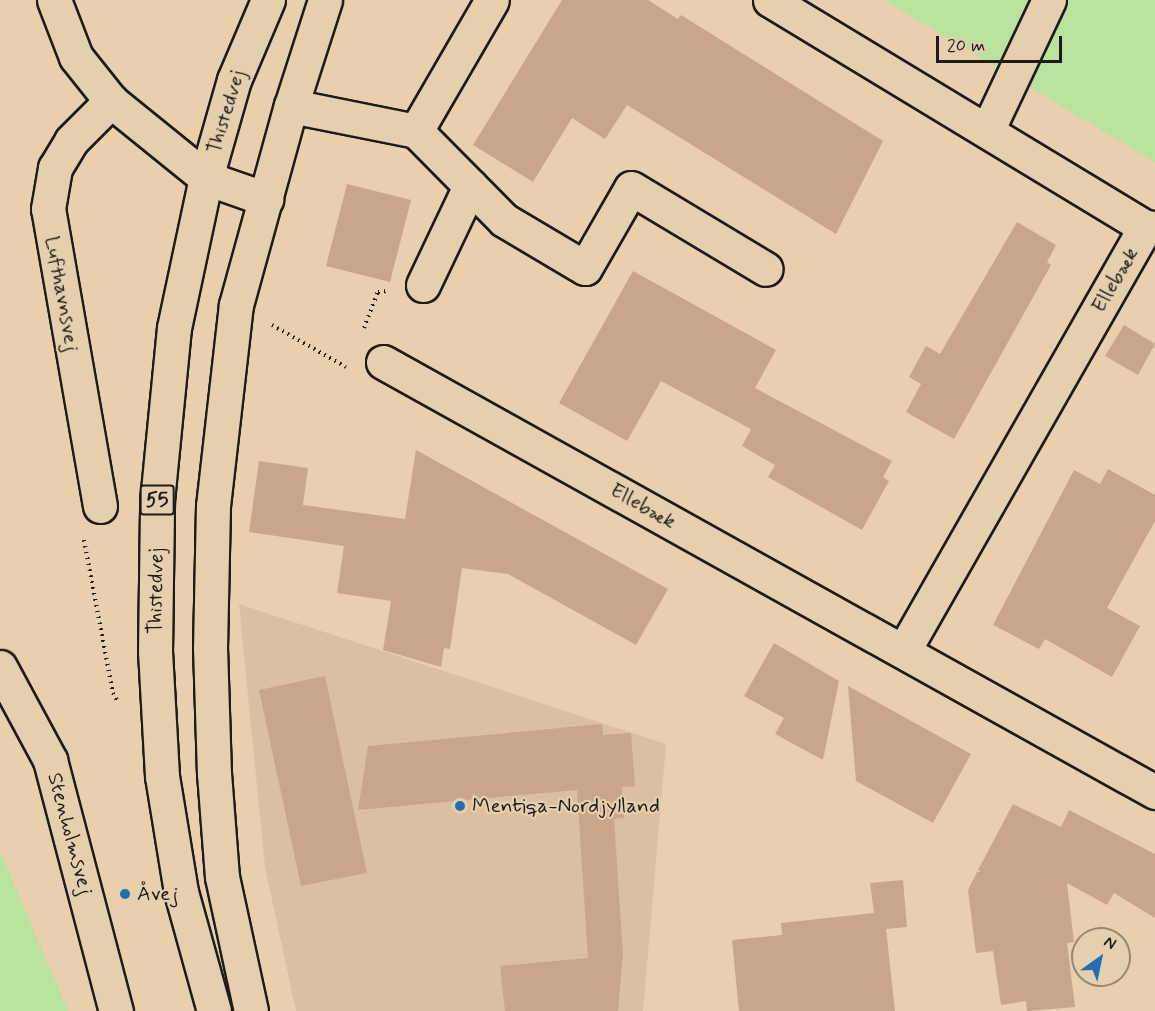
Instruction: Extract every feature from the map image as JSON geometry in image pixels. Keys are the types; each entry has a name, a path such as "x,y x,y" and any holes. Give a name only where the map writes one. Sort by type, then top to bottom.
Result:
{"street":[{"path":"54,0 76,57 111,101 206,178 266,199"},
{"name":"Thistedvej","path":"211,1010 181,892 166,799 155,652 157,501 174,328 206,178 234,80 268,0"},
{"path":"211,1010 250,1005 222,877 210,649 213,506 236,305 291,106 325,0"},
{"path":"416,131 492,0"},
{"name":"Ellebæk","path":"770,0 1150,228 904,650"},
{"path":"987,132 1049,0"},
{"name":"Lufthavnsvej","path":"100,506 48,209 55,168 65,150 111,101"},
{"path":"291,106 416,131 504,220 585,268 631,188 766,269"},
{"path":"423,285 470,186"},
{"name":"Ellebæk","path":"368,360 904,650 1155,792"},
{"name":"Stenholmsvej","path":"0,667 50,760 116,1011"}],"path":[{"path":"361,336 378,292 423,285"},
{"path":"236,305 348,368 372,381 368,360 348,368"},
{"path":"100,506 82,530 113,693 124,711"}],"shaded area":[{"name":"Mentiqa-Nordjylland","path":"239,604 666,744 643,1011 296,1011 265,867"}],"green space":[{"path":"884,0 1155,0 1155,162"},
{"path":"0,852 68,1011 0,1011"}],"building":[{"path":"562,0 648,0 678,19 681,15 883,141 836,234 627,105 605,139 572,118 533,182 473,145"},
{"path":"347,184 411,200 390,282 326,266"},
{"path":"1017,222 1056,245 1047,262 1051,265 954,439 906,412 921,384 909,377 926,346 940,354"},
{"path":"633,271 776,350 755,388 892,461 883,477 889,481 862,530 768,477 775,465 742,446 751,429 661,381 627,441 559,403"},
{"path":"1124,325 1155,344 1138,375 1105,356"},
{"path":"416,450 668,589 636,645 508,574 462,568 450,649 444,648 441,667 383,650 391,601 337,593 344,546 249,532 259,461 308,468 303,505 405,519"},
{"path":"1108,469 1155,495 1155,521 1107,608 1140,626 1112,677 1045,639 1039,649 993,625 1074,470 1100,484"},
{"path":"774,643 839,681 823,760 775,734 784,718 744,696"},
{"path":"325,676 367,873 301,886 259,690"},
{"path":"848,686 971,754 933,823 856,781"},
{"path":"602,724 603,735 631,733 635,786 622,787 624,818 614,819 623,954 618,1011 505,1011 500,966 588,958 577,790 358,810 368,746"},
{"path":"1013,804 1061,827 1069,810 1155,854 1155,918 1114,893 1107,905 1067,883 1072,927 1071,942 1067,943 1075,1007 1027,1011 1026,1001 1001,1005 993,951 976,953 968,890 977,872 981,872 978,870"},
{"path":"903,880 907,927 886,929 895,1011 739,1011 732,940 782,935 781,923 874,913 870,883"}],"place":[{"name":"Mentiqa-Nordjylland","path":"460,806"},
{"name":"Åvej","path":"125,894"}]}
